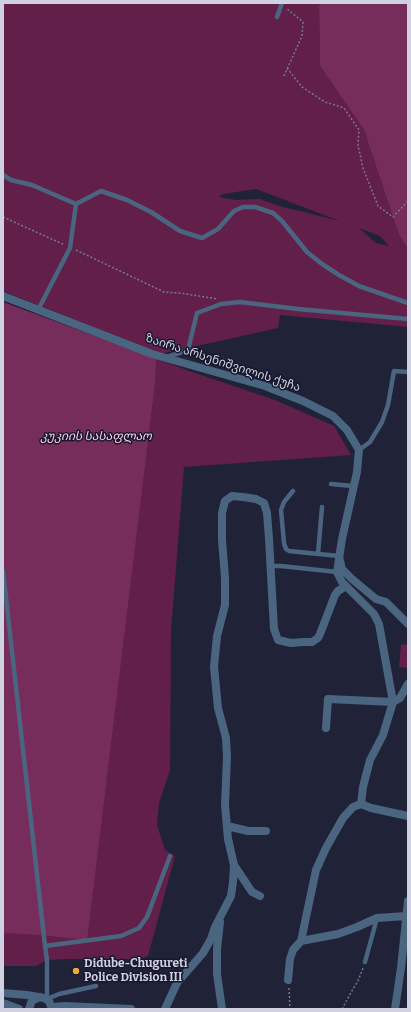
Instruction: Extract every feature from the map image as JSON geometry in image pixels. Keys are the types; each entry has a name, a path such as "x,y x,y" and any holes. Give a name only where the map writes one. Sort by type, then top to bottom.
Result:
{"street":[{"name":"ზაირა არსენიშვილის ქუჩა","path":"3,296 145,351 265,386 303,401 333,416 347,430 358,450"},
{"path":"358,450 357,472 338,556 338,572 342,582 374,614 379,624 392,702 383,735 370,760 363,787 361,804"},
{"path":"165,1009 177,982 203,952 211,939 215,927 231,896 234,865 228,839 225,805 227,757 226,738 218,708 214,667 217,636 225,605 222,513 226,501 232,496 256,499 264,503 267,513 274,630 278,640 291,643 312,642 318,638 335,595 346,586"},
{"path":"338,556 342,569 352,579 376,599 386,602 408,624"},
{"path":"326,728 328,699 392,702 400,698 408,684"},
{"path":"288,980 290,959 294,950 301,941 316,870 326,848 343,818 352,807 361,804 371,808 408,816"},
{"path":"227,826 248,831 266,831"},
{"path":"234,865 252,892 260,896"},
{"path":"395,1009 408,901"},
{"path":"221,915 217,949 217,974 222,1009"},
{"path":"301,941 338,934 377,918 406,916"},
{"path":"3,993 43,998 52,1008 66,1006 131,1009"},
{"path":"29,1009 33,1000 43,998"},
{"path":"3,1003 19,1009"}],"lane":[{"path":"276,17 282,4"},
{"path":"3,175 11,180 32,185 76,204"},
{"path":"76,204 101,191 127,200 151,212 180,231 202,238 218,229 234,211 242,208 255,207 273,213 282,221 307,252 339,275 359,286 408,303"},
{"path":"38,310 70,248 76,204"},
{"path":"166,358 188,350 197,313 221,304 240,302 408,319"},
{"path":"358,450 370,442 382,422 388,405 394,371 408,372"},
{"path":"331,484 354,486"},
{"path":"293,491 284,502 281,510 285,546 289,551 338,556"},
{"path":"318,554 322,507"},
{"path":"271,566 338,572"},
{"path":"3,570 48,967 43,998 96,986"},
{"path":"45,946 121,936 139,928 147,917 170,856"},
{"path":"365,962 377,918"}],"path":[{"path":"282,4 303,22 302,36 284,76"},
{"path":"287,68 302,87 325,102 344,108 359,130 358,145 363,168 378,206 393,217 408,201"},
{"path":"3,217 164,292 225,300"},
{"path":"342,1009 352,989 358,981 365,962"},
{"path":"288,980 290,1009"}],"green space":[{"path":"3,3 322,3 319,6 320,66 364,130 399,235 408,249 408,327 280,315 278,328 160,354 3,291","holes":["256,189 340,221 279,206 260,199 235,200 219,197 223,194","359,228 380,236 389,246 376,243"]},
{"path":"322,3 408,3 408,249 399,235 364,130 320,66 319,6"},
{"name":"კუკიის სასაფლაო","path":"3,302 192,372 275,400 334,426 351,455 184,467 171,631 170,770 159,803 157,825 165,850 175,856 148,956 139,959 65,959 47,960 36,966 3,966"},
{"name":"კუკიის სასაფლაო","path":"3,302 156,359 155,383 87,940 40,935 3,934"},
{"path":"401,644 408,645 408,668 399,667"}],"place":[{"name":"Didube-Chugureti Police Division III","path":"76,971"}]}
